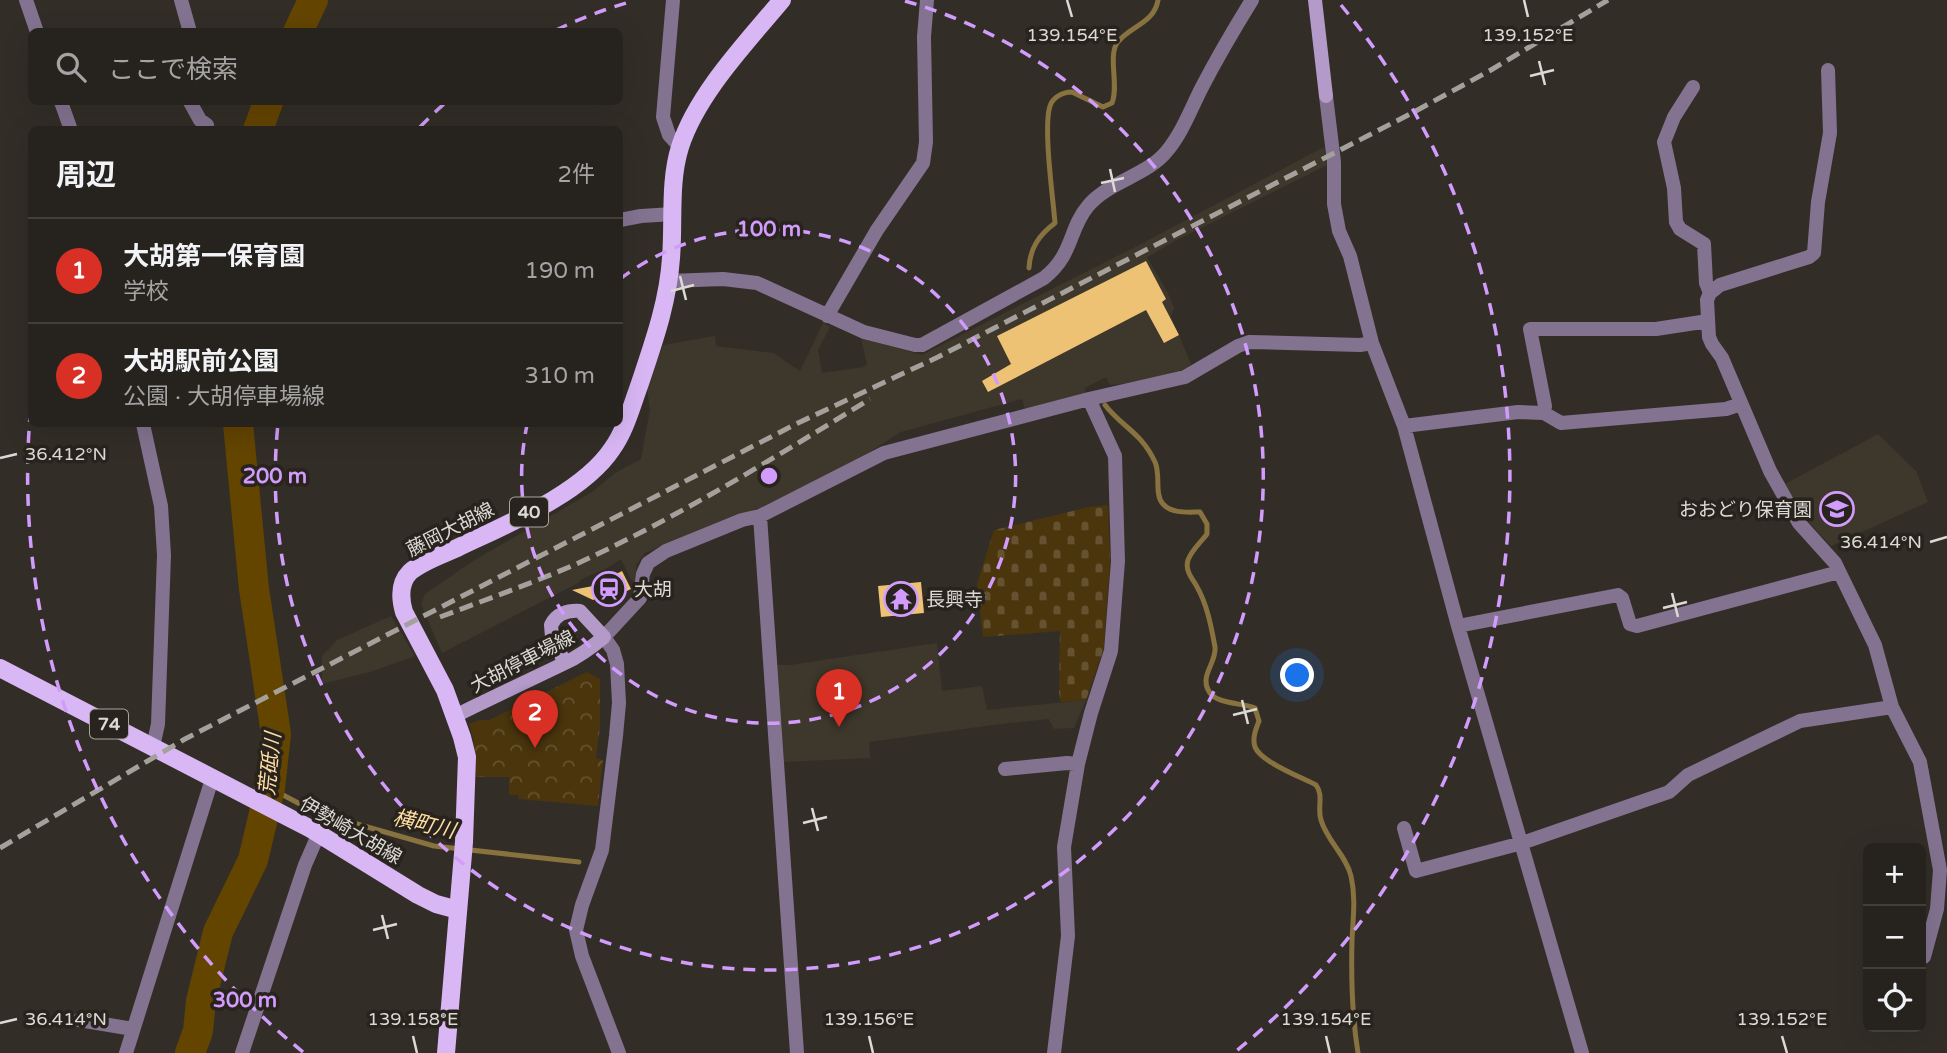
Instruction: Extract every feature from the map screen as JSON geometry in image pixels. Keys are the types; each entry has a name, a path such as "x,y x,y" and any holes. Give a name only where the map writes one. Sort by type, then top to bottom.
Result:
{"main road":[{"name":"藤岡大胡線","path":"446,1053 463,849 467,757 445,690 404,612 401,602 404,581 419,566 527,514 579,483 598,468 614,447 626,422 653,345 669,281 675,177 680,147 688,127 715,83 782,0"},
{"name":"伊勢崎大胡線","path":"0,668 315,831 418,895 436,904 458,910"}],"street":[{"path":"26,0 36,28"},
{"path":"181,0 189,28"},
{"path":"673,0 663,117 669,135 680,147"},
{"path":"827,316 877,230 923,163 926,142 924,37 927,0"},
{"path":"669,281 723,279 757,284 864,332 922,345 1044,278 1063,258 1080,218 1096,198 1152,164 1168,150 1222,47 1252,0"},
{"path":"1315,0 1334,162 1333,185 1337,223 1350,256 1373,342 1404,426 1458,626 1581,1053"},
{"path":"1828,70 1830,133 1818,202 1814,253 1809,257 1720,285 1710,293 1707,300 1708,321 1712,344 1722,358 1770,471 1799,523 1835,563 1875,645 1892,707 1920,762 1940,870 1937,909 1926,950"},
{"path":"1693,87 1674,117 1664,142 1674,188 1676,222 1680,229 1704,244 1706,283 1710,293"},
{"path":"62,105 70,126"},
{"path":"192,105 200,120 206,124"},
{"path":"623,219 651,214 673,214"},
{"path":"1544,413 1545,406 1530,329 1656,329 1708,321"},
{"path":"604,637 640,598 644,568 654,558 742,520 760,516 884,453 1088,399 1185,377 1249,342 1360,345 1373,342"},
{"path":"1054,1053 1068,936 1064,847 1078,764 1111,651 1118,561 1115,456 1088,399"},
{"path":"1404,426 1518,412 1544,413 1561,424 1726,409 1741,404"},
{"path":"144,427 161,506 164,555 158,724 153,747"},
{"path":"760,516 797,1053"},
{"path":"1458,626 1618,596 1622,598 1630,624 1637,626 1839,572"},
{"path":"565,663 551,625 558,616 567,611 580,611 604,637 613,650 617,664 617,736 602,850 576,930 582,956 619,1053"},
{"name":"大胡停車場線","path":"455,716 565,663 604,637"},
{"path":"1404,828 1416,871 1522,843 1669,792 1688,775 1800,721 1892,707"},
{"path":"1005,769 1078,764"},
{"path":"126,1053 215,781"},
{"path":"242,1053 315,831"},
{"path":"79,1020 134,1029"}],"shaded area":[{"path":"1324,147 1327,165 1147,257 1174,308 1171,316 1191,364 1187,369 1137,382 1110,385 1106,377 1085,388 1085,393 1025,409 1022,399 901,432 852,463 759,508 645,553 636,565 636,583 631,580 621,559 442,653 421,604 425,594 473,561 592,492 615,473 641,459 650,410 647,388 663,345 715,336 716,346 773,353 800,371 823,323 830,327 818,350 822,373 864,367 867,364 861,338 922,355"},
{"path":"1878,434 1916,471 1928,502 1831,546 1801,514 1785,484"},
{"path":"391,616 415,656 370,672 322,684 322,656 337,640"},
{"path":"937,643 942,691 982,686 987,710 1086,700 1074,728 1054,729 1049,719 993,725 869,742 870,758 784,762 776,665"}],"green space":[{"path":"1108,505 1110,561 1104,648 1086,700 1061,702 1060,631 983,637 977,584 994,530 1089,507"},
{"path":"587,672 600,679 600,727 596,758 603,760 598,806 519,799 518,795 509,795 509,777 476,777 473,737 469,724 489,720"}],"building":[{"path":"1146,261 1166,299 1162,302 1179,335 1164,343 1146,310 988,392 982,381 1011,364 997,336"},
{"path":"622,571 631,589 602,603 599,597 593,600 572,590 593,586"},
{"name":"長興寺","path":"921,582 924,613 881,617 878,586"}],"waterway":[{"name":"荒砥川","path":"300,28 313,0"},
{"path":"1029,268 1036,242 1055,223 1048,146 1051,103 1059,96 1072,92 1103,107 1112,103 1114,49 1122,37 1152,14 1158,0"},
{"name":"荒砥川","path":"259,126 267,105"},
{"path":"1105,405 1150,452 1157,467 1159,495 1163,504 1175,511 1200,512 1207,524 1207,534 1191,553 1187,567 1206,607 1215,647 1206,681 1210,693 1225,701 1255,708 1259,721 1255,747 1273,764 1316,785 1320,797 1321,820 1349,868 1353,884 1352,983 1358,1053"},
{"name":"荒砥川","path":"190,1053 198,1031 201,1001 218,932 253,860 270,788 276,734 254,589 238,427"},
{"name":"横町川","path":"270,788 315,812 434,846 579,862"}],"railway":[{"path":"0,848 185,739 798,423 938,357 1412,113 1491,70 1608,0"},
{"path":"440,617 574,565 650,528 870,399"}],"place":[{"name":"おおどり保育園","path":"1837,509"},
{"name":"大胡","path":"609,589"},
{"name":"長興寺","path":"901,599"},
{"name":"大胡第一保育園","path":"839,727"},
{"name":"大胡駅前公園","path":"535,748"}]}
